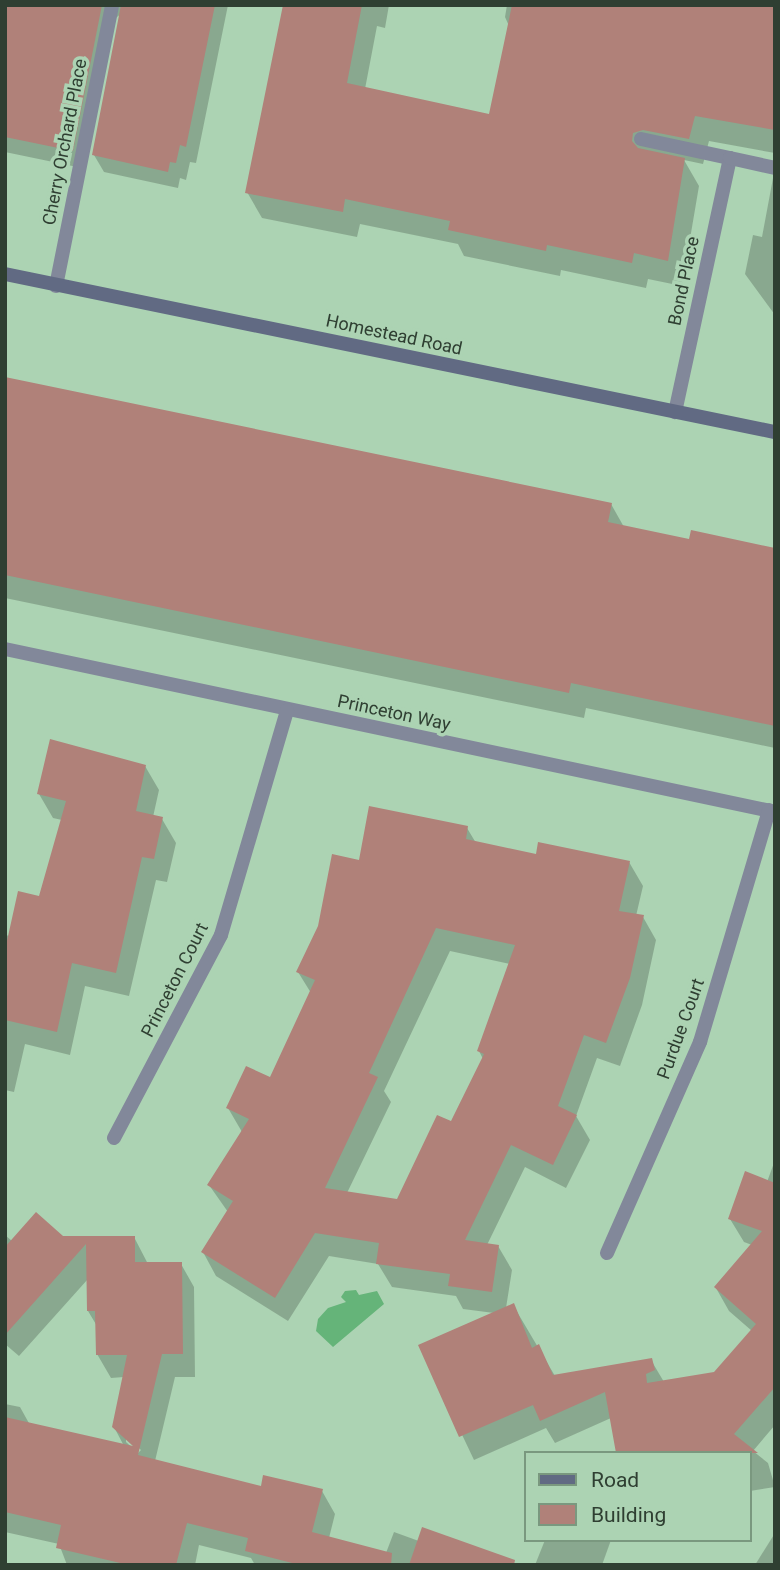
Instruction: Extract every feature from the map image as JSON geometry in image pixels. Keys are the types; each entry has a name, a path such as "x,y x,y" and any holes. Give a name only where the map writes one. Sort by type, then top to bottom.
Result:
{"main road":[{"name":"Homestead Road","path":"5,274 775,432"}],"street":[{"name":"Cherry Orchard Place","path":"56,286 112,5"},
{"path":"641,139 775,168"},
{"name":"Bond Place","path":"676,412 730,158"},
{"name":"Princeton Way","path":"5,649 287,711 772,811"},
{"name":"Princeton Court","path":"114,1138 221,935 287,711"},
{"name":"Purdue Court","path":"607,1253 700,1042 772,811"}],"shaded area":[{"path":"356,1290 359,1295 377,1291 384,1304 333,1347 316,1331 318,1319 328,1308 346,1302 341,1297 345,1291"}],"building":[{"path":"5,5 102,5 73,151 5,137"},
{"path":"121,5 215,5 186,147 180,145 176,163 170,162 168,172 92,155"},
{"path":"283,5 362,5 347,83 489,114 512,5 775,5 775,130 695,116 689,139 643,130 633,133 632,141 638,148 685,158 668,261 634,253 632,263 547,245 546,251 448,230 450,221 345,199 343,212 245,193"},
{"path":"5,377 612,503 608,522 689,539 691,530 775,548 775,726 571,683 569,693 5,575"},
{"path":"50,739 146,765 136,811 163,817 154,859 142,857 116,973 72,963 57,1032 5,1020 5,950 18,891 39,896 66,801 37,794"},
{"path":"369,806 468,826 466,839 536,854 538,842 630,861 619,911 644,915 630,978 606,1043 584,1035 558,1106 577,1115 553,1165 511,1145 465,1240 499,1245 492,1292 448,1286 450,1274 376,1264 379,1243 315,1233 275,1298 201,1252 233,1201 207,1185 249,1119 226,1108 246,1066 270,1077 315,980 296,972 318,926 332,854 359,860","holes":["436,928 515,945 477,1051 484,1054 451,1121 437,1115 397,1199 325,1188 378,1077 369,1073"]},
{"path":"745,1171 775,1183 775,1387 734,1434 758,1453 616,1451 605,1392 540,1421 533,1405 459,1437 418,1345 514,1303 532,1348 539,1344 553,1375 652,1358 655,1370 646,1374 647,1383 714,1372 756,1324 714,1287 762,1231 728,1219"},
{"path":"36,1212 63,1236 135,1236 135,1262 182,1262 183,1354 162,1354 138,1455 261,1486 263,1475 323,1489 312,1532 392,1553 391,1565 300,1565 245,1551 248,1538 187,1523 176,1565 129,1565 56,1548 61,1525 5,1512 5,1417 133,1446 112,1427 127,1355 96,1355 95,1311 87,1311 86,1244 5,1335 5,1247"},
{"path":"422,1527 515,1560 514,1565 409,1565"}]}
